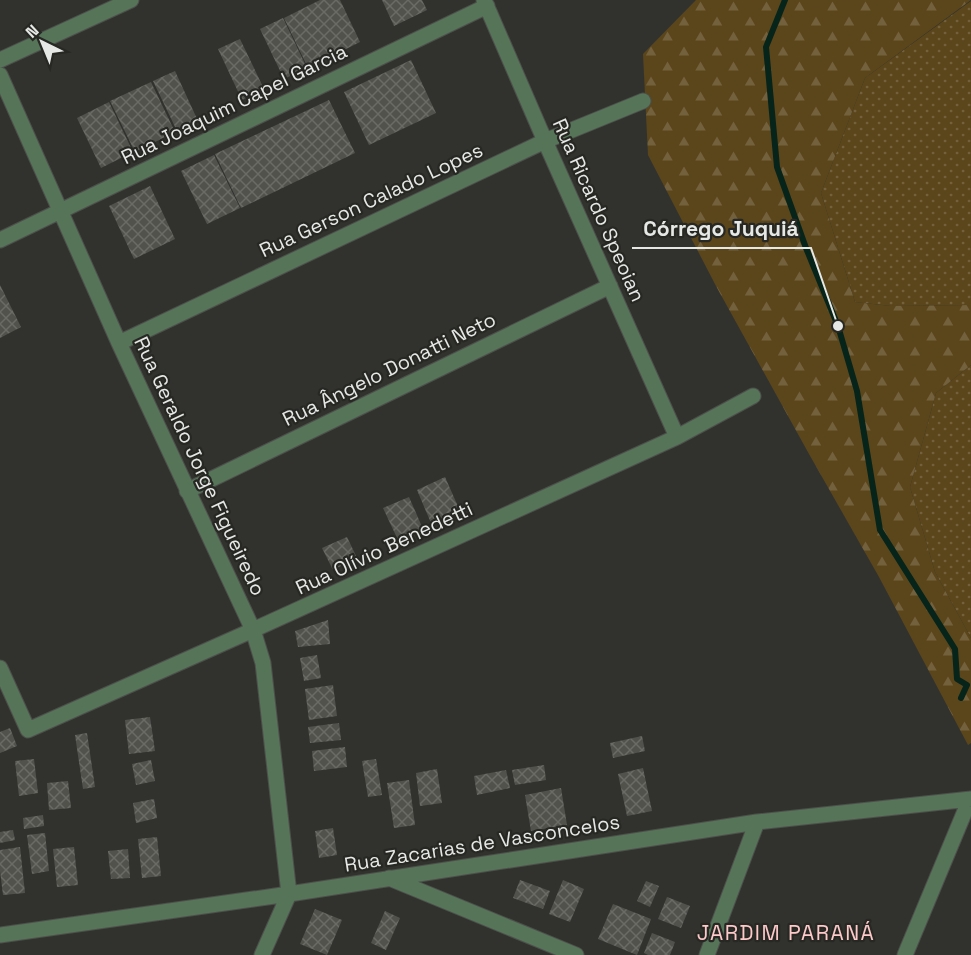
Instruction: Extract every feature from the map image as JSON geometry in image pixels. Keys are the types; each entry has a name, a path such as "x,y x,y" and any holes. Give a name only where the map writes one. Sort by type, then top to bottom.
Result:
{"street":[{"path":"0,60 131,0"},
{"name":"Rua Ricardo Speoian","path":"486,3 677,437"},
{"name":"Rua Joaquim Capel Garcia","path":"0,240 486,3"},
{"name":"Rua Geraldo Jorge Figueiredo","path":"0,75 119,343 254,630 263,663 289,894"},
{"name":"Rua Gerson Calado Lopes","path":"119,343 545,141 643,101"},
{"name":"Rua Ângelo Donatti Neto","path":"187,491 609,286"},
{"name":"Rua Olívio Benedetti","path":"0,668 28,730 254,630 677,437 753,396"},
{"path":"905,955 971,799"},
{"name":"Rua Zacarias de Vasconcelos","path":"0,935 289,894 757,822 971,799"},
{"path":"707,955 757,822"},
{"path":"389,878 576,955"},
{"path":"262,955 289,894"}],"green space":[{"path":"696,0 971,0 865,78 821,193 855,302 891,306 971,305 971,365 936,393 910,487 935,572 971,638 971,743 968,745 879,577 716,286 648,155 643,54"},
{"path":"971,1 971,305 891,306 855,302 821,193 865,78"},
{"path":"971,365 971,638 935,572 910,487 936,393"}],"building":[{"path":"320,0 340,0 360,42 308,68 284,18"},
{"path":"382,0 422,0 427,10 394,26"},
{"path":"283,18 307,68 284,79 260,29"},
{"path":"240,39 264,89 242,100 218,49"},
{"path":"411,60 436,113 369,145 344,92"},
{"path":"175,71 198,121 177,131 153,81"},
{"path":"151,82 175,132 135,152 110,101"},
{"path":"329,100 355,153 241,208 215,154"},
{"path":"109,102 133,152 101,168 77,118"},
{"path":"214,155 240,208 207,224 181,171"},
{"path":"150,186 175,239 134,259 109,206"},
{"path":"0,285 21,327 0,338"},
{"path":"445,477 460,511 431,523 417,490"},
{"path":"409,497 423,529 398,540 383,508"},
{"path":"347,537 357,558 333,570 322,548"},
{"path":"328,620 330,644 298,647 295,631"},
{"path":"317,655 321,678 304,681 300,658"},
{"path":"333,685 337,716 309,720 305,689"},
{"path":"150,717 155,751 129,754 125,720"},
{"path":"339,723 341,740 310,743 308,727"},
{"path":"10,728 17,746 0,753 0,732"},
{"path":"87,733 95,787 83,789 75,735"},
{"path":"642,736 645,751 613,758 610,743"},
{"path":"345,747 347,767 314,771 312,751"},
{"path":"34,759 38,793 19,796 15,761"},
{"path":"376,759 382,795 368,797 362,761"},
{"path":"151,760 155,781 136,785 132,764"},
{"path":"544,765 546,780 515,785 512,770"},
{"path":"643,768 652,811 627,816 618,774"},
{"path":"437,769 442,803 420,806 416,773"},
{"path":"506,770 510,788 477,795 474,776"},
{"path":"409,780 415,825 394,828 387,783"},
{"path":"68,781 71,808 49,810 47,783"},
{"path":"561,788 567,825 531,831 525,795"},
{"path":"154,799 157,818 136,823 133,803"},
{"path":"43,815 44,826 24,829 23,818"},
{"path":"333,828 337,855 319,858 315,831"},
{"path":"13,830 15,840 0,843 0,832"},
{"path":"45,833 49,871 32,874 27,835"},
{"path":"157,837 161,876 142,878 138,839"},
{"path":"20,847 25,893 3,895 0,850"},
{"path":"74,847 78,885 57,887 53,849"},
{"path":"128,849 130,878 111,879 108,851"},
{"path":"520,880 550,891 543,909 513,898"},
{"path":"563,880 584,889 570,922 549,914"},
{"path":"646,881 659,886 650,907 637,901"},
{"path":"667,897 690,906 681,928 658,919"},
{"path":"613,904 651,919 637,955 598,939"},
{"path":"315,909 342,920 327,955 300,944"},
{"path":"385,911 400,918 386,950 371,943"},
{"path":"652,933 675,942 670,955 644,953"}],"waterway":[{"path":"785,0 766,47 777,167 806,248 838,326 857,391 880,530 955,649 957,679 967,685 961,698"}],"place":[{"name":"Córrego Juquiá","path":"838,326"}],"district":[{"name":"JARDIM PARANÁ","path":"786,933"}]}
